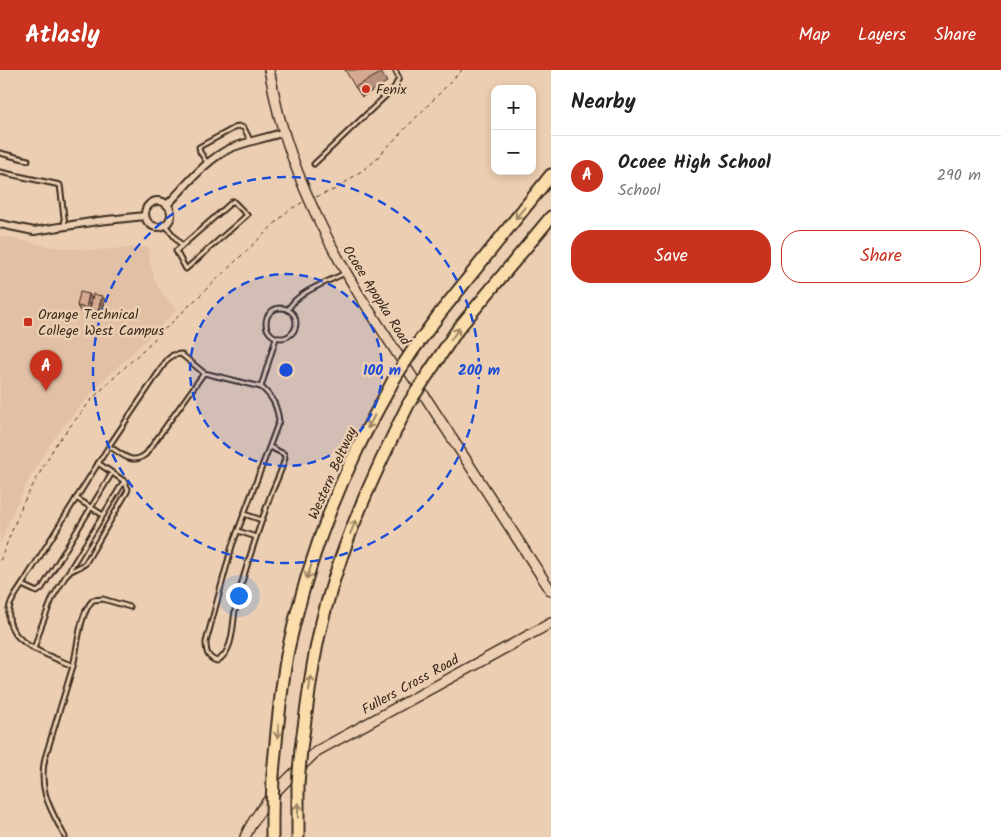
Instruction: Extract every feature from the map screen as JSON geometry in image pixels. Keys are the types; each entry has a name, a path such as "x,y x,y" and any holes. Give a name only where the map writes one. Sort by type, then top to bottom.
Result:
{"highway":[{"name":"Western Beltway","path":"272,837 273,774 288,650 305,585 341,485 394,379 441,312 551,175"},
{"path":"298,837 294,781 301,749 312,667 326,603 345,545 370,482 409,404 428,374 458,330 551,216"}],"main road":[{"name":"Ocoee Apopka Road","path":"269,70 284,132 309,200 334,253 551,591"},
{"name":"Fullers Cross Road","path":"246,837 251,825 262,809 294,781 317,752 551,623"}],"street":[{"path":"166,205 221,153 284,132"},
{"path":"160,202 166,205 170,216 165,225 159,227 150,225 145,216 146,209 152,203 160,202"},
{"path":"0,224 34,231 145,216"}],"lane":[{"path":"314,164 394,88 399,78 395,70"},
{"path":"208,164 199,147 238,126 244,128 251,142"},
{"path":"0,154 28,160"},
{"path":"0,172 60,185 66,226"},
{"path":"233,201 247,215 186,269 176,251 182,246 233,201"},
{"path":"165,225 182,246"},
{"path":"288,310 299,296 346,273"},
{"path":"284,308 288,310 296,319 295,329 288,337 276,338 268,331 266,326 267,317 274,310 284,308"},
{"path":"261,387 276,338"},
{"path":"73,666 22,644 10,631 7,615 10,605 108,446 167,360 173,355 181,354 204,372 261,387 274,400 278,410 279,421 238,530 206,642 208,655 212,660 217,661 222,658 230,645 235,608 256,536 285,458 284,454 270,446"},
{"path":"108,446 132,460 140,459 146,454 204,372"},
{"path":"68,572 84,564 128,492 124,481 98,463"},
{"path":"22,585 36,592 42,588 112,472"},
{"path":"34,649 53,597 124,481"},
{"path":"76,498 103,515"},
{"path":"244,514 262,520"},
{"path":"238,530 256,536"},
{"path":"65,837 44,794 42,771 44,758 73,666 83,617 89,603 93,600 103,599 130,607"}],"path":[{"path":"0,561 23,503 56,444 93,398 288,210 296,204 336,189 371,164 462,70"}],"shaded area":[{"path":"0,236 54,247 92,250 149,247 154,278 161,292 177,310 98,386 64,425 28,481 0,545"}],"building":[{"path":"345,70 379,70 381,73 355,87"},
{"path":"80,292 89,294 86,308 77,306"},
{"path":"93,294 102,296 98,311 90,309"}],"place":[{"name":"Fenix","path":"366,89"},
{"name":"Orange Technical College West Campus","path":"28,322"},
{"name":"Ocoee High School","path":"46,391"}]}
